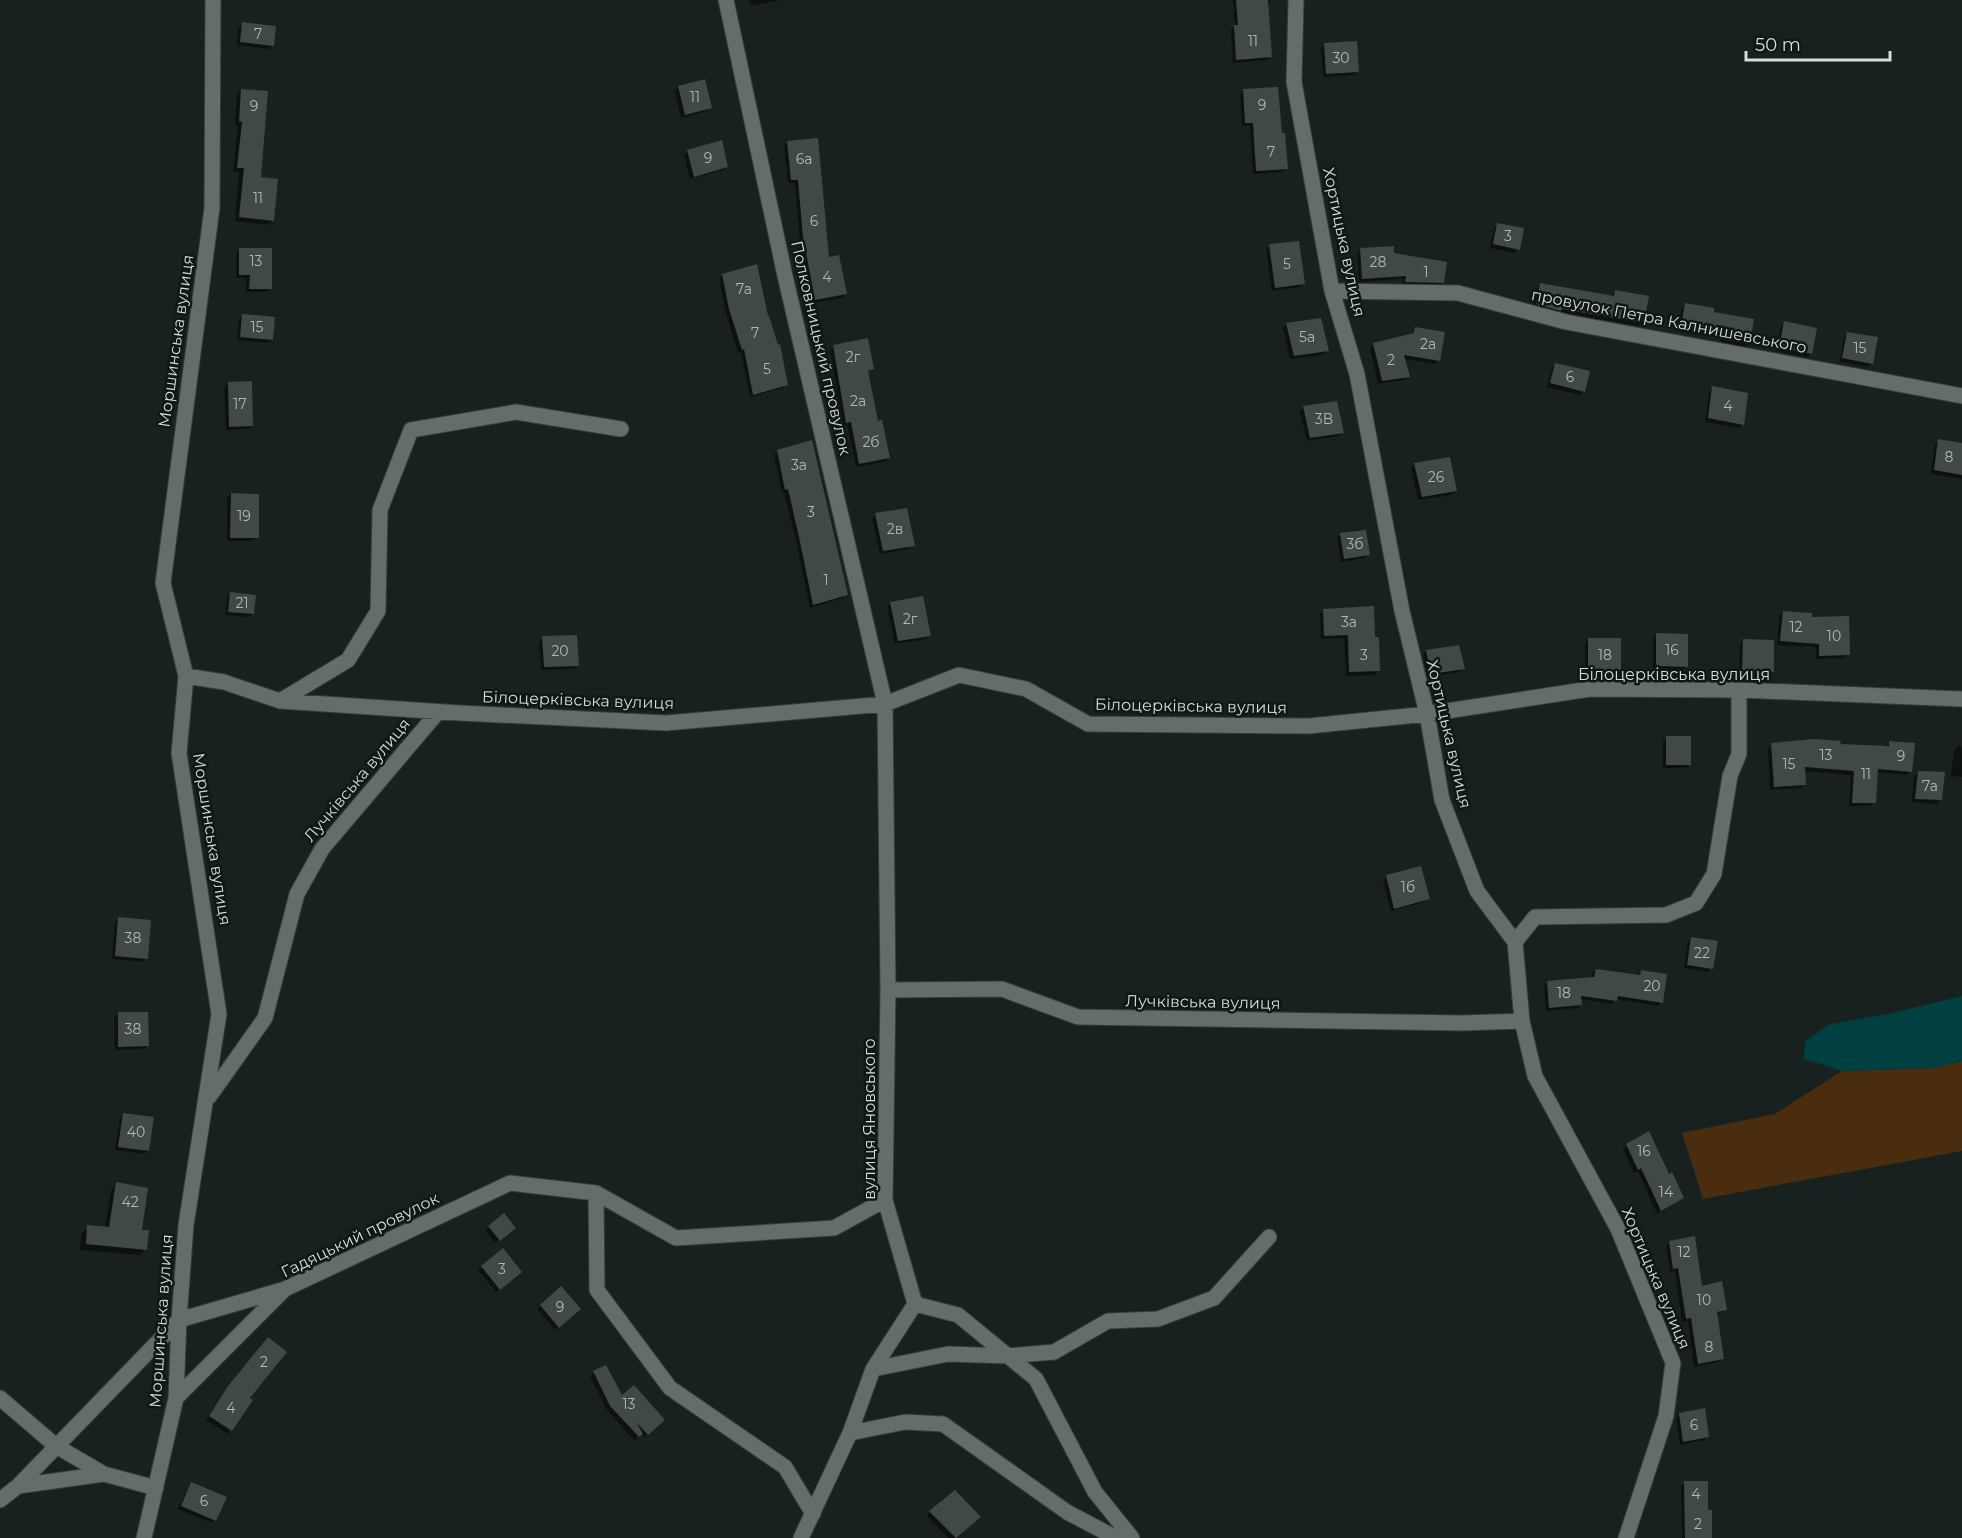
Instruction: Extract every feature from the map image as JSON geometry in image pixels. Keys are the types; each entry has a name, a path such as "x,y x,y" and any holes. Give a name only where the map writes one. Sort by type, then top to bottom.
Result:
{"street":[{"name":"Моршинська вулиця","path":"144,1538 176,1398 178,1320 186,1225 219,1014 179,753 186,676 163,583 212,208 213,0"},
{"name":"Полковницький провулок","path":"726,0 785,276 885,704"},
{"name":"Хортицька вулиця","path":"1296,0 1294,82 1332,291 1357,374 1402,610 1426,714 1442,800 1477,891 1515,942 1522,1021 1534,1076 1618,1229 1673,1363 1666,1416 1626,1538"},
{"name":"провулок Петра Калнишевського","path":"1332,291 1458,292 1566,322 1962,396"},
{"path":"280,701 348,660 378,611 380,510 411,430 516,412 621,429"},
{"name":"Білоцерківська вулиця","path":"186,676 224,682 280,701 438,712 666,723 885,704 959,675 1026,689 1088,724 1309,726 1426,714 1590,689 1739,690 1962,699"},
{"path":"1941,699 1962,687"},
{"path":"1515,942 1535,917 1666,915 1696,903 1714,874 1730,776 1739,753 1739,690"},
{"name":"вулиця Яновського","path":"885,704 888,990 885,1200 915,1304"},
{"name":"Лучківська вулиця","path":"206,1100 265,1018 297,894 322,849 438,712"},
{"name":"Лучківська вулиця","path":"888,990 1002,989 1078,1017 1438,1023 1522,1021"},
{"name":"Гадяцький провулок","path":"176,1398 285,1289 510,1184 596,1193 676,1238 834,1228 885,1200"},
{"path":"596,1193 597,1290 670,1388 785,1467 813,1514"},
{"path":"873,1369 948,1354 1008,1356 1054,1352 1108,1322 1158,1319 1214,1298 1269,1237"},
{"path":"0,1500 18,1486 178,1320 285,1289"},
{"path":"801,1538 850,1433 873,1369 915,1304 958,1315 1035,1379 1095,1492 1132,1538"},
{"path":"0,1398 56,1446 104,1474 156,1488"},
{"path":"850,1433 904,1422 943,1424 1067,1512 1116,1538"},
{"path":"18,1486 104,1474"}],"shaded area":[{"path":"1962,1061 1962,1151 1703,1199 1682,1133 1775,1114 1842,1071 1934,1068"}],"water":[{"path":"1962,996 1962,1061 1934,1068 1842,1071 1804,1059 1805,1041 1830,1024 1888,1014"}],"building":[{"path":"1236,0 1268,0 1272,57 1236,60 1234,25 1238,25"},
{"path":"242,22 276,26 274,46 240,42"},
{"path":"1357,41 1359,72 1326,74 1324,43"},
{"path":"705,79 712,108 685,115 678,86"},
{"path":"1278,87 1288,169 1256,171 1253,123 1245,123 1243,89"},
{"path":"241,89 268,91 261,177 278,179 274,221 239,217 244,168 237,168 242,122 239,121"},
{"path":"818,138 829,257 839,255 847,294 815,300 803,237 798,180 791,180 787,141"},
{"path":"722,140 728,167 694,177 687,150"},
{"path":"1497,223 1524,228 1520,250 1493,244"},
{"path":"1299,241 1305,284 1275,288 1269,244"},
{"path":"1394,246 1394,253 1447,262 1444,283 1405,282 1406,276 1362,279 1360,248"},
{"path":"239,248 272,248 272,289 249,289 250,275 239,275"},
{"path":"757,264 768,316 778,345 780,344 788,385 753,395 744,349 742,350 729,309 722,274"},
{"path":"1540,283 1614,296 1615,290 1649,296 1644,323 1562,309 1561,311 1536,304"},
{"path":"1685,303 1714,308 1714,312 1754,319 1750,344 1723,339 1723,335 1681,327"},
{"path":"242,314 275,317 273,340 240,337"},
{"path":"1321,318 1329,351 1294,356 1286,323"},
{"path":"1784,321 1817,328 1812,354 1779,348"},
{"path":"1415,327 1445,332 1440,361 1404,355 1410,377 1382,381 1373,343 1414,333"},
{"path":"1847,332 1878,337 1873,364 1842,358"},
{"path":"868,338 874,369 868,371 878,421 882,420 890,458 859,464 851,422 846,423 833,345"},
{"path":"1555,363 1590,371 1585,392 1550,383"},
{"path":"252,381 253,426 229,427 228,382"},
{"path":"1712,386 1748,393 1744,425 1708,418"},
{"path":"1337,401 1344,433 1310,438 1303,406"},
{"path":"1938,439 1962,443 1962,475 1934,470"},
{"path":"812,440 848,595 813,605 788,489 785,490 777,450"},
{"path":"1450,457 1457,491 1422,497 1414,463"},
{"path":"231,493 259,494 259,538 230,538"},
{"path":"907,508 915,546 883,551 875,513"},
{"path":"1366,530 1370,555 1344,559 1340,533"},
{"path":"230,592 256,595 254,614 228,612"},
{"path":"923,596 931,636 898,641 890,602"},
{"path":"1374,606 1375,637 1379,637 1380,671 1349,672 1348,635 1324,636 1323,609"},
{"path":"1783,611 1812,613 1812,617 1849,616 1850,655 1819,656 1819,644 1780,641"},
{"path":"1656,633 1688,634 1688,667 1656,666"},
{"path":"577,635 579,666 544,667 542,636"},
{"path":"1588,638 1621,638 1621,672 1588,671"},
{"path":"1743,639 1774,640 1774,672 1742,671"},
{"path":"1459,645 1465,669 1431,674 1426,650"},
{"path":"1666,736 1691,736 1691,765 1666,765"},
{"path":"1814,739 1841,741 1840,744 1889,746 1889,741 1915,743 1912,772 1878,769 1876,803 1852,803 1854,771 1805,767 1806,785 1774,787 1771,743"},
{"path":"1918,771 1945,772 1942,800 1915,799"},
{"path":"1421,866 1430,899 1394,909 1386,875"},
{"path":"118,917 151,920 148,959 115,956"},
{"path":"1691,937 1718,941 1713,969 1687,965"},
{"path":"1596,969 1640,975 1641,970 1667,974 1663,1003 1618,996 1617,1001 1581,996 1582,1005 1549,1008 1547,981 1594,977"},
{"path":"118,1012 148,1012 149,1046 118,1047"},
{"path":"123,1113 154,1117 149,1151 118,1147"},
{"path":"1649,1131 1669,1174 1672,1172 1684,1198 1661,1211 1641,1168 1638,1170 1626,1144"},
{"path":"116,1182 148,1188 142,1230 149,1230 147,1250 86,1244 87,1225 109,1227"},
{"path":"504,1213 516,1228 500,1241 488,1226"},
{"path":"1695,1236 1702,1286 1722,1281 1727,1310 1717,1312 1724,1359 1698,1364 1691,1318 1686,1319 1678,1268 1673,1269 1669,1241"},
{"path":"503,1248 522,1272 500,1290 481,1266"},
{"path":"561,1286 581,1309 559,1328 540,1305"},
{"path":"268,1337 287,1352 250,1398 253,1400 232,1431 209,1416 228,1386"},
{"path":"606,1365 622,1395 634,1385 665,1420 648,1435 637,1423 643,1434 639,1437 610,1406 593,1371"},
{"path":"1705,1408 1709,1437 1683,1442 1679,1413"},
{"path":"1684,1481 1708,1481 1708,1510 1712,1510 1712,1538 1685,1538"},
{"path":"191,1482 227,1497 216,1521 181,1506"},
{"path":"955,1490 981,1517 956,1538 929,1511"}]}
